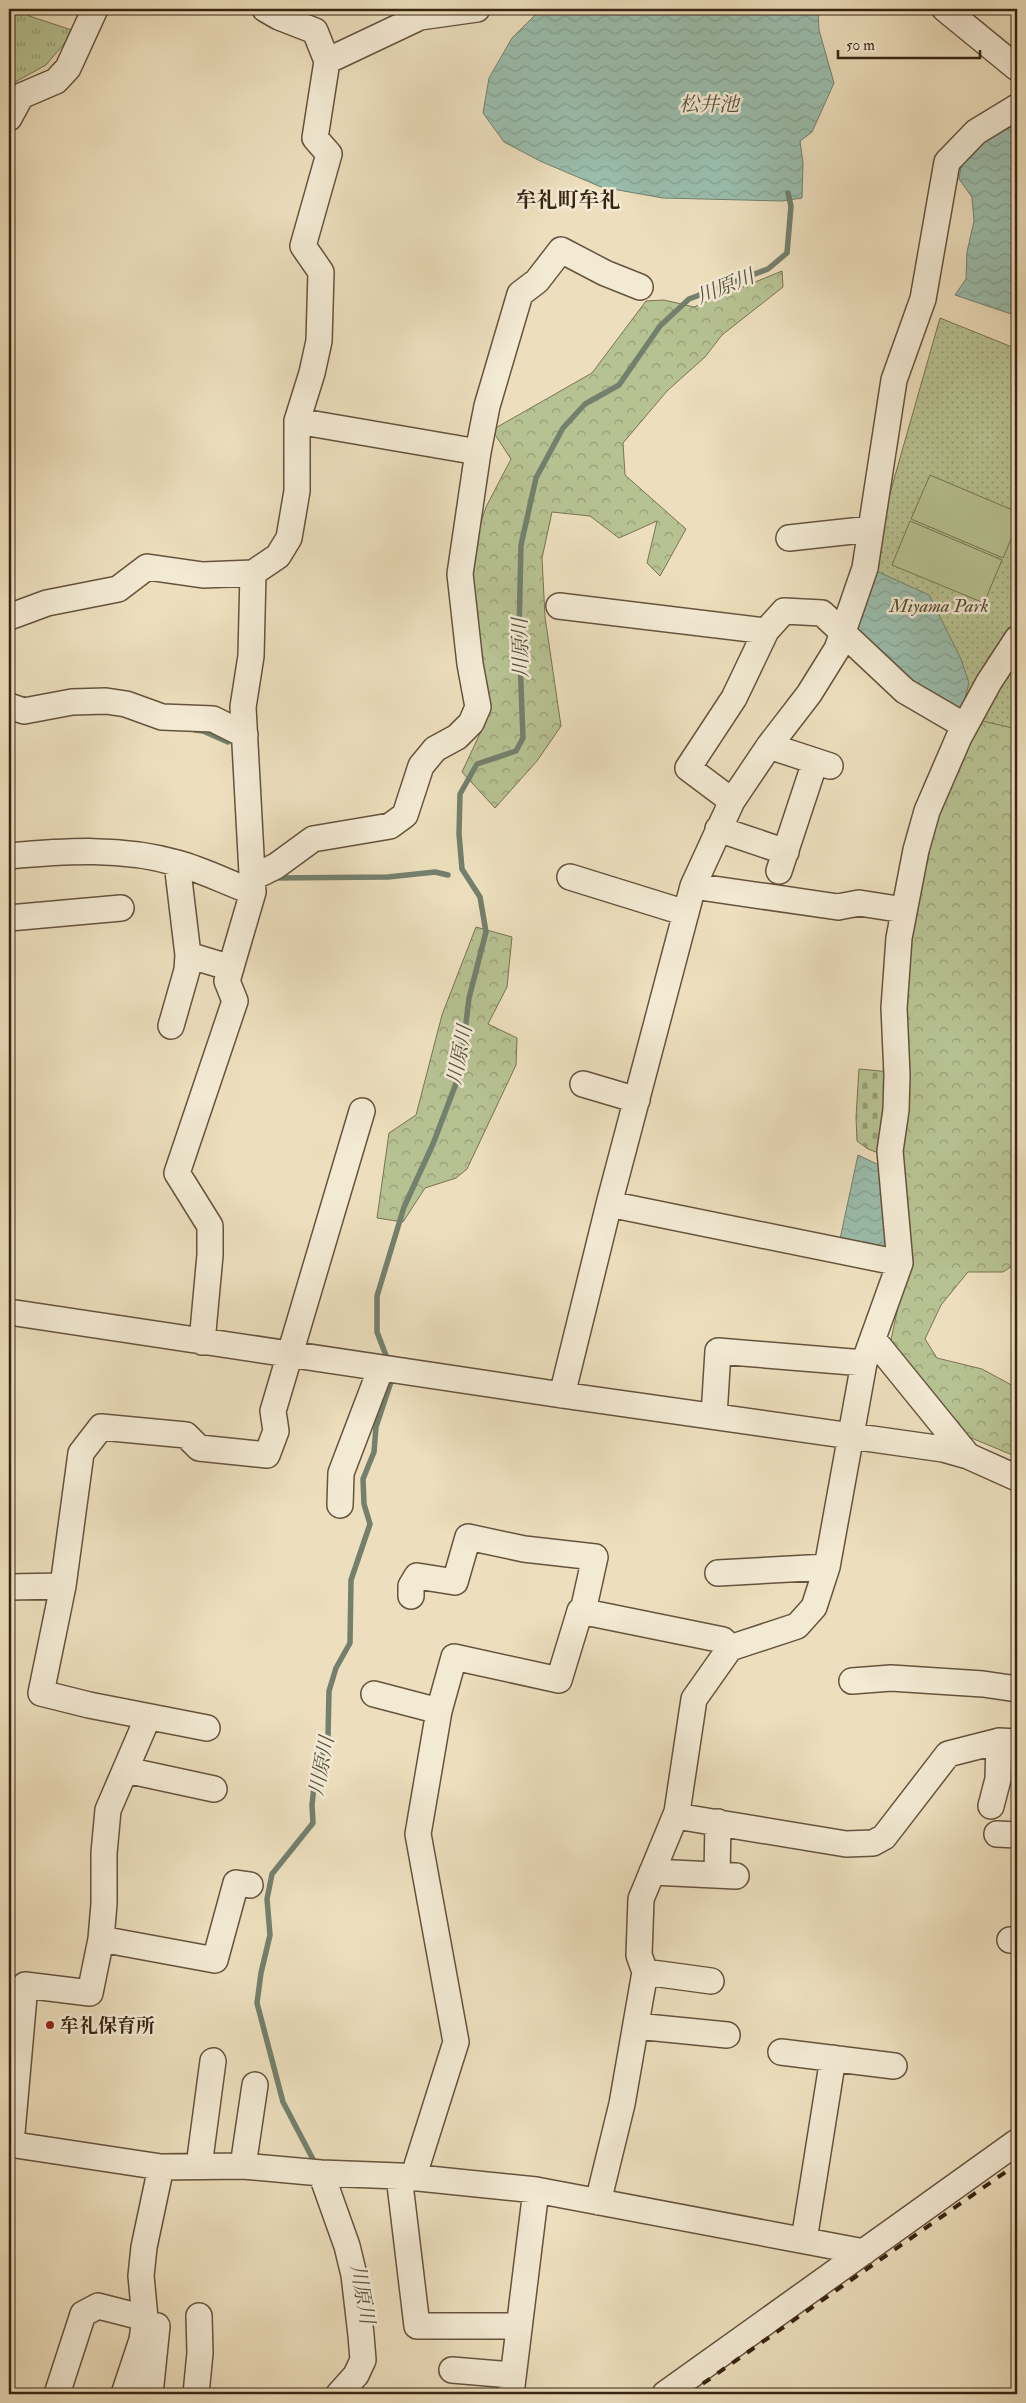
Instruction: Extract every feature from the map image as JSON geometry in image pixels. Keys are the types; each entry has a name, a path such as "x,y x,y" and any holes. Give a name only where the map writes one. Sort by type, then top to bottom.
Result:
{"street":[{"path":"9,118 21,96 56,81 68,68 96,9"},
{"path":"9,617 46,603 118,589 147,567 203,575 253,572 278,556 289,538 297,491 297,421 319,341 321,272 303,246 329,154 315,138 327,61 312,20 279,17 266,9"},
{"path":"327,61 420,17 477,9"},
{"path":"946,9 1017,68"},
{"path":"968,9 1017,68"},
{"path":"562,1395 609,1204 693,886 732,801 768,746 808,694 837,650 864,568 894,380 923,299 947,162 976,132 1017,107"},
{"path":"252,885 313,839 390,826 405,815 421,766 435,749 458,737 471,723 478,707 470,664 460,574 478,452 487,406 520,294 537,280 560,250 605,273 640,287"},
{"path":"297,421 478,452"},
{"path":"789,538 870,529"},
{"path":"202,1342 210,1256 210,1226 177,1173 235,1001 228,981 252,885 243,707 250,656 253,572"},
{"path":"559,606 766,631"},
{"path":"732,801 688,768 734,698 766,631 784,611 822,613 905,692 965,726"},
{"path":"598,2202 622,2104 645,1972 638,1955 641,1899 676,1816 694,1699 730,1648 797,1626 814,1607 827,1567 849,1436 864,1362 900,1263 890,1151 896,1110 898,1052 894,1008 899,938 916,850 927,811 965,726 989,682 1017,638"},
{"path":"9,706 24,711 72,702 126,704 162,717 213,719 245,735"},
{"path":"718,829 782,862 823,764 768,746"},
{"path":"9,856 75,851 120,854 177,863 252,885"},
{"path":"171,1026 187,970 188,955 177,863"},
{"path":"570,877 686,913"},
{"path":"693,886 838,907 859,903 904,910"},
{"path":"9,918 121,908"},
{"path":"188,955 231,968"},
{"path":"583,1084 637,1100"},
{"path":"207,1728 41,1694 63,1586 81,1453 101,1427 186,1435 199,1448 266,1455 276,1431 272,1411 362,1111"},
{"path":"609,1204 900,1263"},
{"path":"9,1312 562,1395 943,1449 968,1456 1017,1478"},
{"path":"873,1339 968,1456"},
{"path":"714,1416 718,1351 864,1362"},
{"path":"340,1505 341,1473 381,1368"},
{"path":"411,1596 411,1586 417,1576 455,1582 468,1537 524,1549 595,1557 583,1612"},
{"path":"718,1573 827,1567"},
{"path":"9,1587 63,1586"},
{"path":"518,2326 418,2326 406,2177 456,2042 418,1834 439,1711 454,1657 559,1680 580,1611 723,1640 730,1648"},
{"path":"852,1681 891,1678 983,1684 1017,1689"},
{"path":"374,1694 439,1711"},
{"path":"148,1717 108,1810 104,1853 104,1904 101,1939 90,1993 25,1985 10,2144 179,2166 243,2166 321,2173 406,2177 536,2190 864,2252"},
{"path":"676,1816 846,1844 873,1843 884,1837 948,1754 1008,1741 991,1806"},
{"path":"126,1770 199,1791"},
{"path":"652,1872 726,1875 718,1822"},
{"path":"101,1939 215,1960 236,1883 250,1886"},
{"path":"645,1972 711,1981"},
{"path":"636,2026 727,2035"},
{"path":"781,2052 894,2066"},
{"path":"804,2240 833,2058"},
{"path":"150,2394 160,2290 155,2259 179,2166 213,2061"},
{"path":"243,2166 255,2085"},
{"path":"665,2394 1017,2142"},
{"path":"124,2394 142,2340 145,2318 142,2276 144,2247 179,2166"},
{"path":"321,2173 347,2246 354,2275 361,2335 363,2360 356,2375 339,2394"},
{"path":"452,2370 512,2384 536,2190"},
{"path":"57,2394 83,2314 98,2306 145,2318"},
{"path":"196,2394 200,2352 199,2316"}],"green space":[{"path":"9,9 32,9 29,16 75,31 46,65 17,81 9,91"},
{"path":"782,271 783,287 722,335 705,357 667,391 623,443 625,475 686,529 660,576 647,563 657,521 619,538 590,516 552,512 542,558 545,617 561,726 537,761 495,808 462,772 484,725 486,694 468,560 486,507 511,459 492,430 592,373 646,301 664,300 694,307"},
{"name":"Miyama Park","path":"940,318 1017,349 1017,729 965,717 911,687 851,630"},
{"path":"930,475 1017,512 1017,525 1003,558 911,519"},
{"path":"910,521 1002,560 984,603 892,565"},
{"path":"976,706 1017,715 1017,1263 1003,1272 968,1272 941,1305 925,1339 937,1358 982,1369 1017,1388 1017,1457 969,1437 890,1344 907,1266 902,1139 910,939 941,798"},
{"path":"476,927 512,937 507,987 488,1024 517,1038 516,1065 467,1169 456,1178 425,1188 403,1222 377,1218 389,1133 416,1115 442,1015"},
{"path":"859,1069 891,1072 881,1154 868,1149 857,1141 856,1117"}],"water":[{"name":"松井池","path":"541,9 818,9 819,30 834,83 812,132 800,141 803,163 802,198 782,201 663,198 601,187 540,161 504,142 483,113 489,78 512,38"},
{"path":"1017,124 1017,316 955,295 966,279 967,252 974,221 972,197 959,179 962,160 989,138"},
{"path":"874,570 929,595 961,659 969,683 964,702 956,711 925,691 859,634 857,625"},
{"path":"858,1155 879,1165 886,1247 840,1239"}],"waterway":[{"name":"川原川","path":"387,1358 377,1332 377,1296 404,1207 433,1144 460,1073 469,998 486,932 480,897 462,869 459,834 460,794 477,764 516,751 523,738 519,633 521,545 536,478 563,428 585,404 619,385 660,326 689,299 768,269 787,253 791,206 788,193"},
{"path":"195,730 203,731 228,742"},
{"path":"273,878 388,877 435,872 448,875"},
{"name":"川原川","path":"316,2165 283,2102 257,2003 261,1973 270,1935 267,1899 272,1874 313,1823 312,1805 315,1776 328,1737 329,1691 336,1668 350,1643 351,1580 370,1524 364,1504 363,1479 374,1452 376,1427 391,1382"}],"railway":[{"path":"688,2394 1017,2164"}],"place":[{"name":"牟礼保育所","path":"50,2025"}],"district":[{"name":"牟礼町牟礼","path":"568,200"}]}
